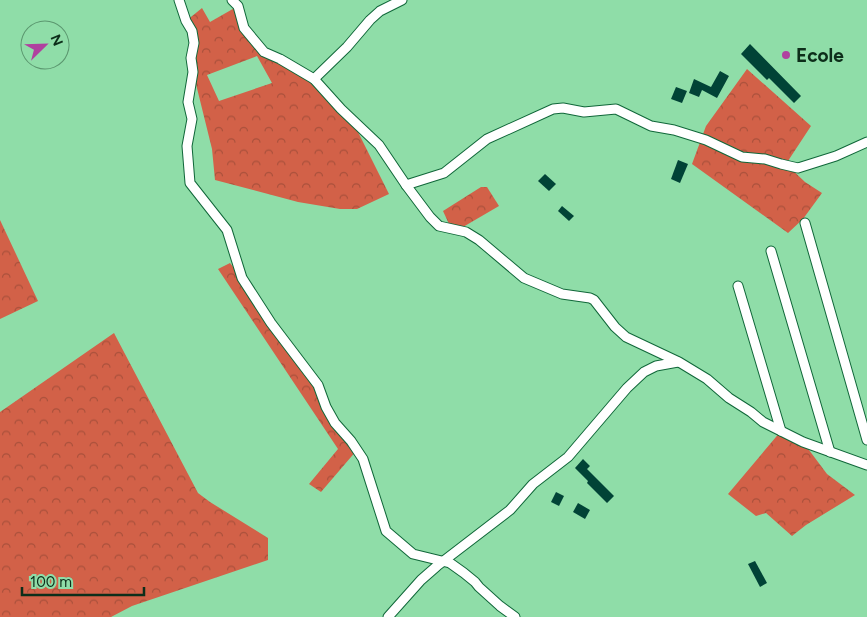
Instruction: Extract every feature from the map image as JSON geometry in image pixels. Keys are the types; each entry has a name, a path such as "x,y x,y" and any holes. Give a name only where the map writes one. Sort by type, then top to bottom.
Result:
{"street":[{"path":"179,0 186,21 192,31 194,43 191,58 192,86 188,102 192,119 187,146 190,183 227,230 242,278 271,323 318,385 335,423 351,441 363,460 386,531 413,554 450,564 475,582 500,606 515,617"},
{"path":"232,0 238,6 244,28 264,52 314,78 340,110 379,145 406,185 439,226 466,232 479,240 524,278 562,294 594,300 626,337 679,362 707,379 729,398 763,422 803,442 867,465"},
{"path":"314,78 347,46 370,20 402,0"},
{"path":"406,185 444,173 487,139 553,109 563,108 584,112 616,109 651,126 674,130 706,140 742,156 765,158 798,168 836,156 867,142"},
{"path":"806,223 867,440"},
{"path":"771,251 830,452"},
{"path":"738,286 782,430"},
{"path":"388,617 421,580 510,510 533,484 568,458 627,388 644,372 656,366 679,362"}],"green space":[{"path":"238,6 244,28 264,52 311,76 352,120 389,194 357,209 340,209 298,202 215,180 212,149 193,72 194,43 186,21 202,8 210,22","holes":["257,56 272,83 219,101 207,75"]},
{"path":"747,69 811,126 786,164 805,182 822,193 803,219 788,233 692,164 706,126"},
{"path":"481,187 487,187 499,206 463,227 449,224 443,211"},
{"path":"0,220 38,301 0,319"},
{"path":"230,263 318,385 326,407 357,450 321,492 309,484 338,449 218,269"},
{"path":"114,333 198,493 268,538 268,560 132,606 111,617 0,617 0,412"},
{"path":"781,431 803,442 827,474 855,495 806,525 792,536 766,513 756,516 728,494"}],"building":[{"path":"750,44 801,96 794,103 741,54"},
{"path":"720,71 729,76 717,98 702,90 699,97 689,93 694,79 711,87"},
{"path":"676,87 687,91 682,103 671,99"},
{"path":"678,160 688,164 680,183 671,179"},
{"path":"545,174 556,184 549,191 538,181"},
{"path":"562,206 574,216 569,221 558,211"},
{"path":"583,459 590,466 587,469 614,496 607,503 575,468"},
{"path":"556,492 564,496 559,506 551,502"},
{"path":"578,503 590,510 585,519 573,512"},
{"path":"755,561 767,583 760,587 748,564"}],"place":[{"name":"Ecole","path":"786,55"}]}
